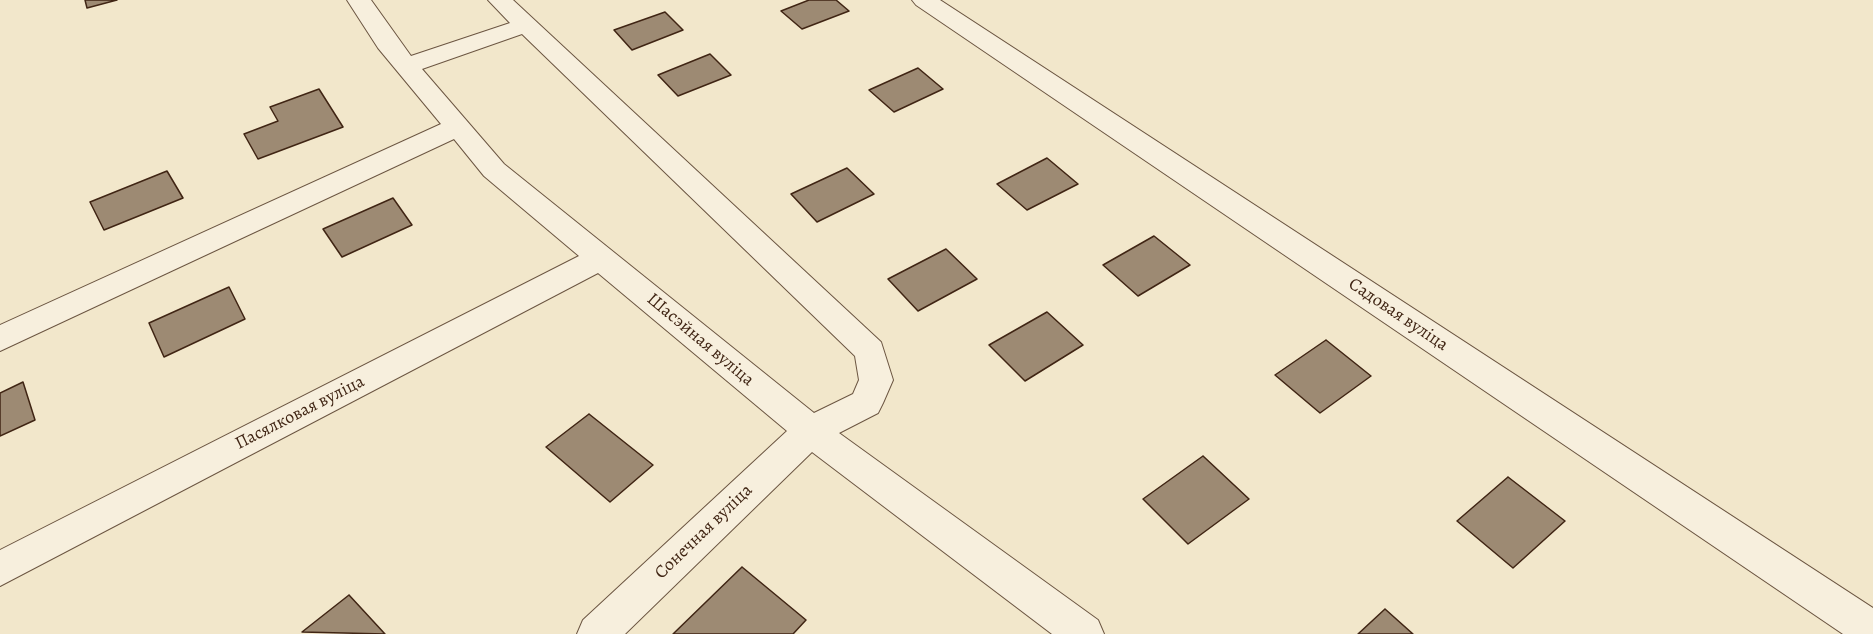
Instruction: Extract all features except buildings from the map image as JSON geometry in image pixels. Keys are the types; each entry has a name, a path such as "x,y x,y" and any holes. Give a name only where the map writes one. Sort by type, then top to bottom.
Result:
{"street":[{"name":"Шасэйная вуліца","path":"359,0 406,66 494,170 811,431 1084,634"},
{"name":"Сонечная вуліца","path":"500,0 870,351 876,380 866,403 811,431 597,634"},
{"name":"Садовая вуліца","path":"924,0 1873,631"},
{"path":"406,66 526,25"},
{"path":"0,339 458,127"},
{"name":"Пасялковая вуліца","path":"0,569 601,258"}]}
